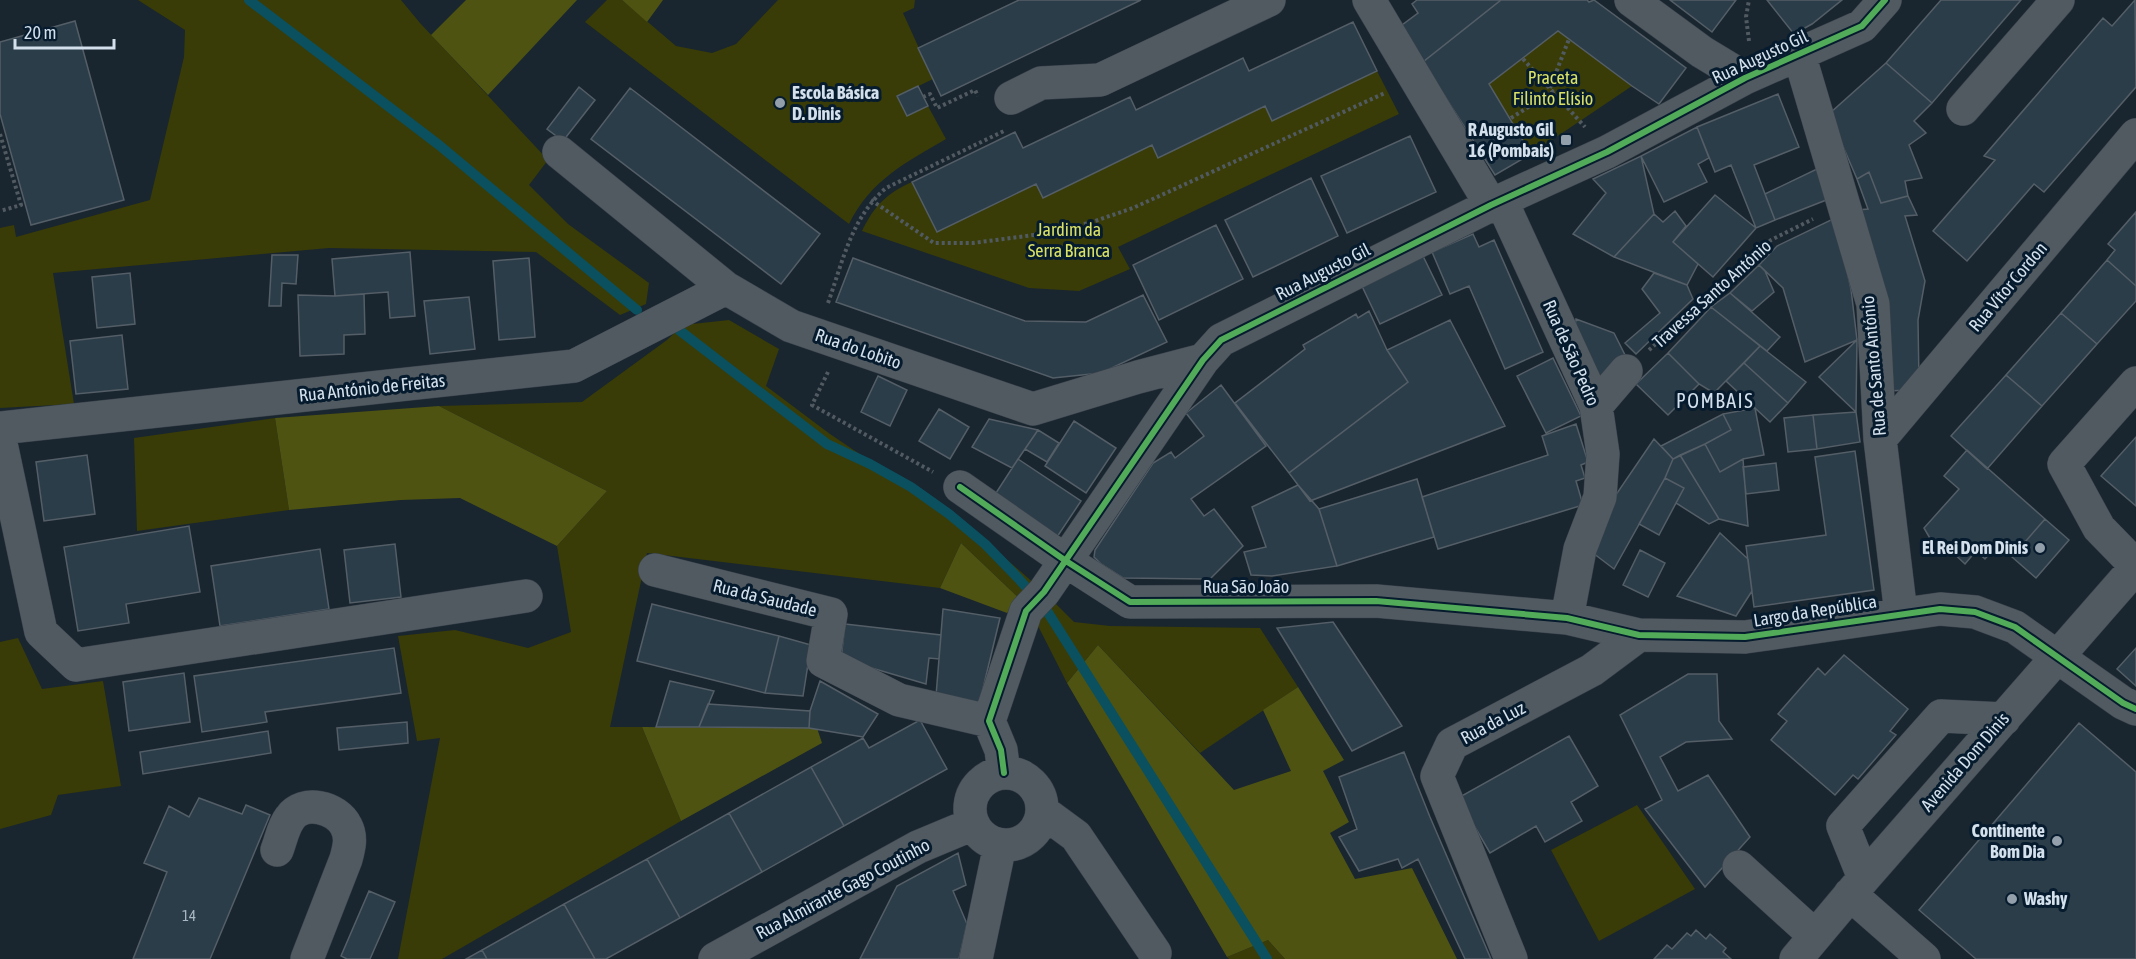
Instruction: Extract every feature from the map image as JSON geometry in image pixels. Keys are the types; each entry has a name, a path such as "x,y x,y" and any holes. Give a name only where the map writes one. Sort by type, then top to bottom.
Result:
{"street":[{"path":"1011,98 1041,83 1100,80 1269,0"},
{"name":"Rua de São Pedro","path":"1369,0 1416,79 1496,202 1596,406 1603,454 1600,496 1580,549 1567,618"},
{"path":"1632,0 1702,52 1745,78"},
{"name":"Rua Augusto Gil","path":"989,721 1035,601 1203,360 1221,340 1496,202 1607,152 1745,78 1862,26 1885,0"},
{"path":"1963,109 2058,0"},
{"name":"Rua de Santo António","path":"1799,54 1873,304 1880,439 1900,614"},
{"name":"Rua Vítor Cordon","path":"1880,439 2132,148"},
{"name":"Rua do Lobito","path":"559,152 726,288 791,326 1033,409 1203,360"},
{"name":"Rua António de Freitas","path":"0,428 574,366 726,288"},
{"path":"1596,406 1626,371"},
{"path":"2136,383 2064,464 2099,528 2136,567"},
{"path":"0,439 41,632 76,665 526,596"},
{"name":"Rua São João","path":"960,487 1065,561 1130,602 1376,601 1567,618"},
{"name":"Avenida Dom Dinis","path":"1805,948 2136,567"},
{"name":"Rua da Saudade","path":"655,570 831,614 823,661 899,700 989,721"},
{"name":"Largo da República","path":"1567,618 1639,635 1745,637 1940,609 1975,612 2015,627 2136,710"},
{"name":"Rua da Luz","path":"1511,959 1437,776 1452,744 1592,670 1639,635"},
{"path":"1924,959 1857,886 1843,826 1941,716 2004,718"},
{"path":"989,721 1001,750 1005,773"},
{"path":"1005,773 1017,774 1036,788 1041,799 1042,811 1040,823 1033,833 1023,841 1012,845 1000,845 984,838 972,824 970,801 975,790 983,781 1005,773"},
{"path":"277,850 290,817 302,809 315,807 333,812 346,826 350,844 346,859 307,959"},
{"path":"1042,811 1076,836 1155,953"},
{"name":"Rua Almirante Gago Coutinho","path":"715,959 748,951 918,847 972,824"},
{"path":"976,959 1000,845"},
{"path":"1739,867 1805,948"}],"path":[{"path":"1511,118 1552,89 1569,39"},
{"path":"1523,58 1607,152"},
{"path":"871,200 934,243 973,243 1049,233 1133,208 1416,79"},
{"path":"924,97 930,94 937,108 975,90 985,110 1011,98 1023,122 885,188 871,200 855,226 812,405 960,487"},
{"path":"0,134 21,205 0,211"}],"green space":[{"path":"138,0 401,0 548,160 529,185 568,224 649,283 646,304 620,315 536,252 329,248 53,273 74,404 0,408 0,228 14,225 16,237 150,200 184,57 185,30"},
{"path":"466,0 577,0 488,95 431,35"},
{"path":"607,0 622,0 676,46 712,53 736,44 778,0 915,0 914,8 903,13 933,79 898,96 907,116 928,106 946,139 890,174 868,196 849,224 585,22"},
{"path":"622,0 663,0 647,22"},
{"name":"Praceta Filinto Elísio","path":"1558,31 1632,86 1531,154 1489,84"},
{"name":"Jardim da Serra Branca","path":"1377,71 1399,114 1118,247 1130,269 1079,291 1029,288 862,231 871,214 882,201 912,182 937,232 1036,184 1043,198 1152,145 1158,157 1265,106 1272,120"},
{"path":"729,320 779,349 766,386 830,434 975,532 1036,585 1021,600 961,543 940,588 647,553 610,727 642,727 681,821 442,959 398,959 440,738 417,741 398,636 455,630 528,648 571,632 557,546 607,491 439,406 582,402 667,340 683,325"},
{"path":"439,406 607,491 557,546 460,498 401,500 289,510 275,418"},
{"path":"275,418 289,510 137,531 134,438"},
{"path":"961,543 1021,600 1007,613 940,588"},
{"path":"1053,601 1074,622 1110,626 1260,628 1298,687 1200,753 1098,645 1067,683 1035,620"},
{"path":"18,638 42,689 103,681 121,786 58,795 51,815 0,829 0,642"},
{"path":"1098,645 1234,790 1291,771 1263,710 1298,687 1344,760 1323,771 1349,822 1330,833 1355,879 1412,868 1457,959 1285,959 1268,940 1227,957 1067,683"},
{"path":"642,727 817,728 822,743 681,821"},
{"path":"1637,805 1695,889 1599,941 1551,850"},
{"path":"1268,940 1285,959 1229,959 1227,957"}],"building":[{"path":"1019,0 1141,0 941,96 918,48"},
{"path":"1417,0 1501,0 1423,62 1398,28 1418,13 1412,4"},
{"path":"1501,0 1587,0 1589,2 1594,0 1686,68 1659,104 1558,31 1489,84 1531,154 1495,175 1423,62"},
{"path":"1670,0 1736,0 1712,32"},
{"path":"1767,0 1842,0 1812,24 1794,34"},
{"path":"1941,0 2021,0 1932,103 1886,63"},
{"path":"2135,0 2136,87 2044,192 2034,184 1967,261 1933,231 1995,160 1984,156 2103,18 2112,26"},
{"path":"75,21 124,200 31,225 0,114 0,42"},
{"path":"1353,22 1377,71 1272,121 1265,106 1158,158 1152,145 1043,198 1036,184 937,232 912,182 1015,132 1023,148 1130,97 1136,110 1243,58 1249,71"},
{"path":"1886,63 1932,103 1914,121 1926,133 1909,145 1922,178 1905,181 1908,196 1881,203 1869,172 1857,179 1829,114"},
{"path":"918,86 928,106 907,116 897,96"},
{"path":"579,87 595,100 563,141 547,129"},
{"path":"630,88 820,234 781,284 591,139"},
{"path":"1778,94 1799,147 1754,165 1775,220 1756,228 1731,165 1715,172 1697,127"},
{"path":"1697,127 1709,158 1698,164 1707,182 1664,202 1641,156"},
{"path":"1410,136 1436,192 1347,233 1321,176"},
{"path":"1641,156 1654,214 1614,257 1573,234 1606,193 1593,179"},
{"path":"1819,168 1834,197 1775,220 1765,194"},
{"path":"1869,172 1881,203 1908,196 1917,215 1905,216 1925,281 1918,320 1919,381 1908,390 1889,391 1857,210 1868,209 1857,179"},
{"path":"1311,178 1338,236 1253,277 1225,220"},
{"path":"1715,195 1756,228 1713,277 1673,242"},
{"path":"1675,211 1686,226 1673,242 1698,264 1687,285 1614,257 1654,214 1663,222"},
{"path":"2136,212 2136,286 2107,260 2115,250 2108,244"},
{"path":"1835,218 1851,289 1857,340 1805,362 1783,288 1759,265 1777,246"},
{"path":"1216,225 1243,279 1159,320 1133,265"},
{"path":"1473,234 1479,247 1494,240 1543,352 1505,369 1469,286 1450,294 1432,252"},
{"path":"410,252 415,316 390,318 388,292 335,296 332,259"},
{"path":"1422,254 1442,295 1380,324 1361,284"},
{"path":"272,255 298,255 296,284 282,283 281,306 269,306"},
{"path":"529,258 535,337 499,340 493,261"},
{"path":"853,258 1025,321 1086,322 1143,295 1167,342 1101,373 1053,378 836,302"},
{"path":"2107,260 2136,286 2136,301 2097,344 2061,313"},
{"path":"1759,265 1765,271 1774,292 1752,311 1730,293"},
{"path":"130,273 135,324 97,328 92,277"},
{"path":"1654,273 1687,285 1693,299 1636,354 1625,343 1660,313 1642,289"},
{"path":"1730,293 1780,337 1767,351 1711,307"},
{"path":"364,294 365,334 344,335 344,354 300,356 298,295"},
{"path":"469,297 475,349 430,354 424,301"},
{"path":"1711,307 1760,346 1714,393 1699,384 1668,353"},
{"path":"1369,311 1387,350 1408,382 1289,473 1235,403 1305,349 1303,345 1356,314 1358,318"},
{"path":"2061,313 2097,344 2042,406 2006,375"},
{"path":"1576,319 1614,333 1626,357 1602,384 1574,336"},
{"path":"1450,320 1505,426 1310,501 1289,473 1408,382 1387,350"},
{"path":"122,335 128,389 76,394 70,341"},
{"path":"1857,340 1856,412 1819,377"},
{"path":"1760,346 1806,382 1788,403 1744,363"},
{"path":"1668,353 1699,384 1668,415 1636,384"},
{"path":"1553,358 1581,416 1546,433 1517,376"},
{"path":"1744,363 1788,403 1770,422 1726,381"},
{"path":"2006,375 2042,406 1987,469 1951,436"},
{"path":"878,376 907,390 890,426 861,412"},
{"path":"1221,385 1266,446 1191,499 1204,516 1214,509 1243,546 1210,579 1123,578 1094,557 1095,550 1153,463 1171,452 1175,458 1204,436 1186,413"},
{"path":"1755,408 1764,455 1743,459 1720,472 1705,444 1731,430 1723,414"},
{"path":"939,409 969,427 950,459 919,441"},
{"path":"1856,412 1860,442 1817,449 1813,415"},
{"path":"1723,414 1731,430 1705,444 1673,459 1661,446"},
{"path":"1813,415 1817,449 1788,452 1784,418"},
{"path":"989,419 1038,430 1012,468 972,447"},
{"path":"1074,421 1116,448 1086,493 1045,466"},
{"path":"1576,424 1588,462 1581,465 1585,478 1576,481 1583,505 1438,549 1422,497 1548,455 1542,436"},
{"path":"1038,430 1059,443 1047,462 1025,449"},
{"path":"2136,437 2136,506 2101,476"},
{"path":"1654,439 1673,459 1665,478 1614,569 1593,553 1613,499"},
{"path":"1705,444 1720,472 1743,459 1748,526 1719,519 1680,455"},
{"path":"1967,450 2045,519 2012,557 1998,544 1985,559 1976,551 1965,564 1949,549 1944,555 1935,547 1924,528 1959,489 1944,476"},
{"path":"1855,451 1874,590 1754,607 1746,546 1826,535 1815,457"},
{"path":"87,455 95,514 44,521 36,462"},
{"path":"1680,455 1719,519 1709,524 1676,503 1684,488 1665,478 1673,459"},
{"path":"1018,459 1081,501 1057,537 994,496"},
{"path":"1776,463 1779,490 1746,494 1743,467"},
{"path":"1665,478 1684,488 1659,535 1639,524"},
{"path":"1417,479 1434,537 1337,566 1319,509"},
{"path":"1298,485 1319,509 1337,566 1272,576 1251,575 1244,552 1266,547 1252,507"},
{"path":"2045,519 2069,540 2036,578 2012,557"},
{"path":"189,526 200,592 126,604 129,623 78,631 64,547"},
{"path":"1720,533 1748,559 1752,591 1736,616 1677,596"},
{"path":"395,544 401,597 350,603 344,550"},
{"path":"320,549 329,609 220,626 211,566"},
{"path":"1640,550 1665,563 1648,597 1623,585"},
{"path":"652,604 779,636 765,693 637,661"},
{"path":"943,609 1000,618 979,705 936,696"},
{"path":"1333,622 1402,726 1352,751 1277,628"},
{"path":"845,624 941,635 939,659 929,658 926,684 841,659"},
{"path":"779,636 811,645 803,696 765,693"},
{"path":"394,648 401,693 265,712 267,722 202,732 194,676"},
{"path":"2136,648 2136,686 2117,669"},
{"path":"1844,655 1908,709 1890,731 1896,735 1858,779 1853,775 1835,795 1771,740 1787,721 1778,714 1818,668 1825,675"},
{"path":"184,673 190,722 129,731 123,682"},
{"path":"1688,674 1717,674 1719,721 1732,739 1686,742 1660,757 1678,791 1708,775 1750,837 1705,887 1645,809 1662,800 1620,715"},
{"path":"670,681 714,691 699,727 656,727"},
{"path":"820,681 878,714 863,737 809,728 810,711"},
{"path":"708,704 810,711 809,728 699,727"},
{"path":"920,720 947,769 844,826 811,767 863,738 869,748"},
{"path":"407,722 408,743 339,750 337,728"},
{"name":"Continente Bom Dia","path":"2079,723 2136,772 2136,959 1976,959 1919,910"},
{"path":"268,731 271,753 143,774 140,752"},
{"path":"1569,736 1598,786 1571,802 1582,821 1545,842 1536,826 1490,853 1458,798"},
{"path":"1404,752 1491,959 1465,959 1418,859 1402,868 1398,859 1359,871 1339,837 1357,829 1339,777"},
{"path":"811,767 844,826 762,872 729,813"},
{"path":"199,798 242,814 246,805 270,815 210,959 133,959 167,872 144,863 169,806 189,817"},
{"path":"729,813 762,872 680,918 647,859"},
{"path":"958,853 966,885 953,891 967,924 959,959 860,959 897,886"},
{"path":"647,859 680,918 606,959 595,959 564,904"},
{"path":"369,891 395,902 370,959 347,959 341,956"},
{"path":"564,904 595,959 487,959 482,950"},
{"path":"1696,930 1706,939 1710,934 1726,948 1723,952 1731,959 1654,959 1667,945 1672,949 1687,933 1691,936"},
{"path":"482,950 487,959 466,959"}],"waterway":[{"path":"249,0 439,145 637,310"},
{"path":"679,330 827,444 911,487 949,514 985,544 1018,578 1047,611 1267,959"}],"cycle path":[{"path":"1004,773 1001,750 989,721 1026,611 1044,592 1203,360 1221,340 1491,205 1607,152 1745,78 1862,26 1885,0"},
{"path":"960,487 1066,561 1130,602 1376,601 1567,618 1639,635 1745,637 1940,609 1975,612 2015,627 2123,703 2136,709"}],"place":[{"name":"Escola Básica D. Dinis","path":"780,103"},
{"name":"R Augusto Gil 16 (Pombais)","path":"1566,140"},
{"name":"El Rei Dom Dinis","path":"2040,548"},
{"name":"Continente Bom Dia","path":"2057,841"},
{"name":"Washy","path":"2012,899"}],"district":[{"name":"POMBAIS","path":"1715,401"}]}
